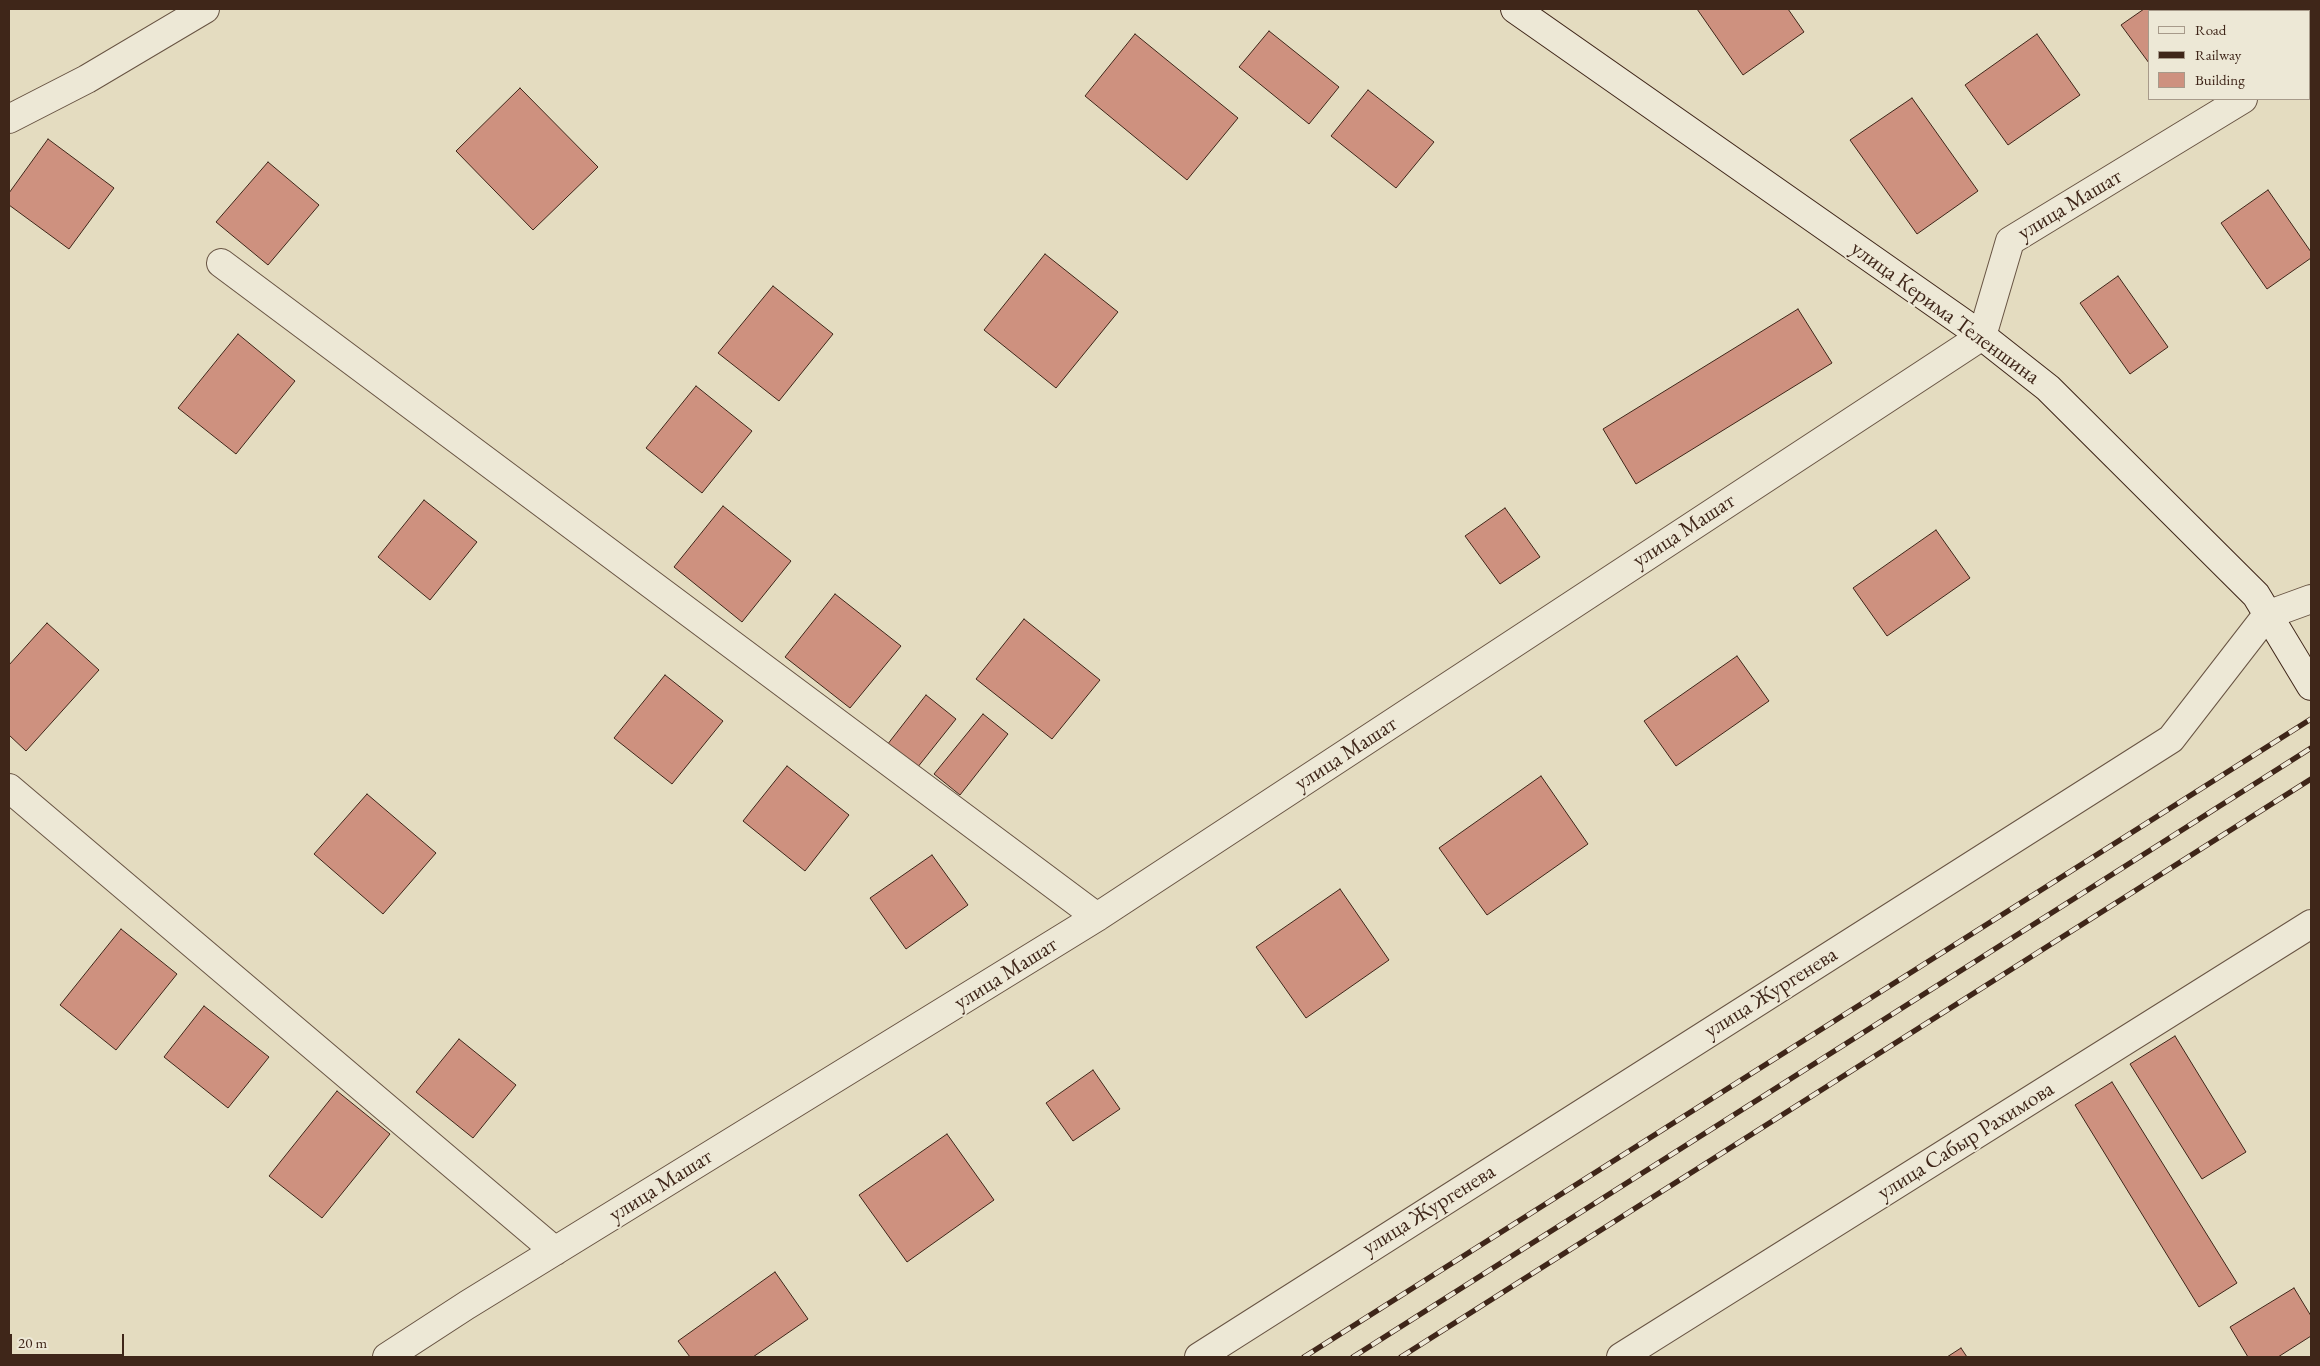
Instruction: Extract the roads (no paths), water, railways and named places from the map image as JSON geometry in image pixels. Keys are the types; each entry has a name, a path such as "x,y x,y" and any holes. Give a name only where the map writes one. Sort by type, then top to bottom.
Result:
{"street":[{"path":"9,119 87,79 205,9"},
{"name":"улица Керима Теленшина","path":"1515,9 1982,336 2048,388 2256,595 2311,686"},
{"name":"улица Машат","path":"387,1357 555,1251 1097,917 1982,336 2010,241 2241,100"},
{"path":"221,264 1097,917"},
{"path":"2268,615 2311,599"},
{"name":"улица Жургенева","path":"1199,1357 2171,739 2268,615"},
{"path":"9,788 555,1251"},
{"name":"улица Сабыр Рахимова","path":"1621,1357 2311,924"}],"railway":[{"path":"1304,1357 2311,719"},
{"path":"1353,1357 2311,748"},
{"path":"1401,1357 2311,779"}]}
